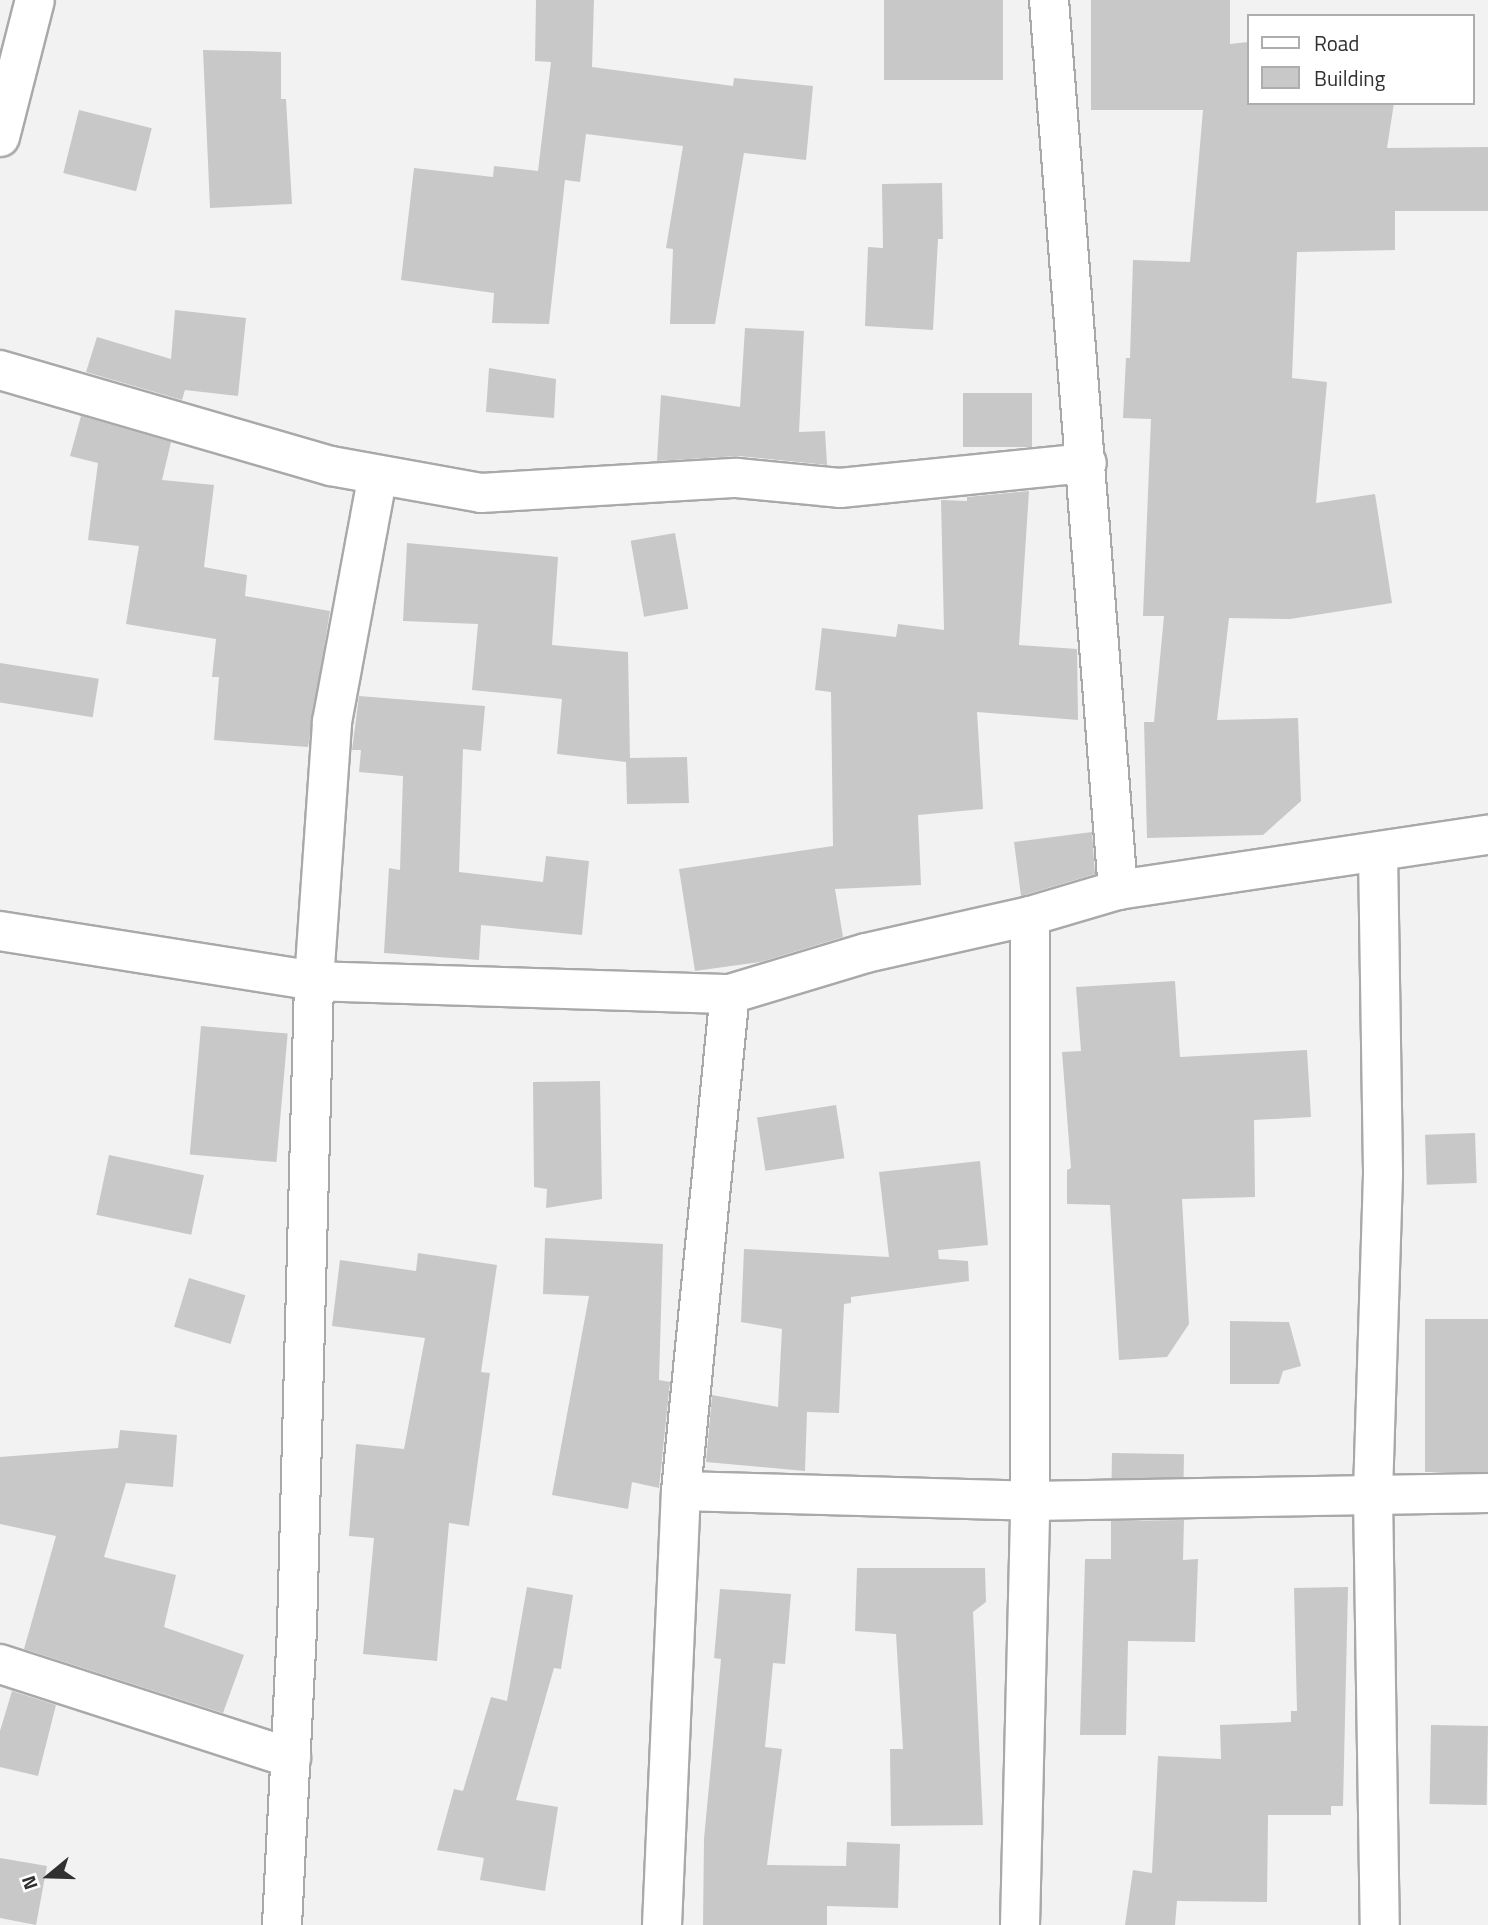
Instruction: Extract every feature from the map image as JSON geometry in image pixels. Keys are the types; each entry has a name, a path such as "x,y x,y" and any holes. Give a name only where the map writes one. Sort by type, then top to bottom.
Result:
{"street":[{"path":"0,137 35,0"},
{"path":"1049,0 1118,890"},
{"path":"0,370 331,466 481,493 737,478 839,488 1087,463"},
{"path":"282,1925 290,1758 314,981 332,722 378,475"},
{"path":"0,931 314,981 730,994 866,953 1030,916 1118,890 1488,835"},
{"path":"1378,852 1383,1175 1373,1495 1380,1925"},
{"path":"1020,1925 1030,1502 1030,916"},
{"path":"662,1925 681,1491 730,994"},
{"path":"681,1491 1030,1502 1488,1493"},
{"path":"0,1664 290,1758"}],"building":[{"path":"536,0 594,0 592,67 733,86 734,78 813,86 806,160 744,153 715,324 670,324 673,249 666,248 683,146 586,134 580,182 565,180 549,324 492,323 494,293 401,280 414,168 493,177 494,166 538,171 551,62 535,61"},
{"path":"884,0 1003,0 1003,80 884,80"},
{"path":"1091,0 1230,0 1230,44 1246,42 1246,105 1394,105 1387,148 1488,147 1488,211 1395,211 1395,250 1297,252 1292,378 1327,382 1316,503 1375,494 1392,603 1290,619 1229,618 1217,720 1298,718 1301,801 1263,835 1147,838 1144,722 1154,722 1164,616 1143,616 1151,419 1123,418 1126,358 1130,358 1133,260 1190,262 1203,110 1091,110"},
{"path":"203,50 281,52 281,99 286,99 292,204 210,208"},
{"path":"79,110 152,128 136,191 63,173"},
{"path":"942,183 943,239 938,239 933,330 865,326 868,247 883,248 882,184"},
{"path":"175,310 246,318 238,396 185,390 182,400 86,372 97,337 171,359"},
{"path":"745,328 804,331 799,432 825,431 827,465 739,456 657,461 661,395 740,407"},
{"path":"489,368 556,379 554,418 486,412"},
{"path":"963,393 1032,393 1032,447 963,447"},
{"path":"81,416 171,442 162,480 214,485 204,567 247,575 245,596 330,611 308,747 214,740 219,677 212,677 216,639 126,624 139,546 88,540 98,463 70,456"},
{"path":"1029,491 1019,645 1077,649 1078,720 977,712 983,809 918,815 921,885 835,889 843,937 760,962 695,971 679,869 833,846 831,692 815,690 822,628 896,637 898,624 944,630 941,500 967,501 967,497"},
{"path":"675,533 688,609 644,617 631,541"},
{"path":"407,543 558,557 552,645 628,652 630,758 687,757 689,803 627,804 626,762 557,754 562,699 472,690 478,624 403,621"},
{"path":"0,663 99,679 93,717 0,702"},
{"path":"359,696 485,706 481,751 463,749 459,872 543,882 546,856 589,861 582,935 481,925 479,960 384,953 389,868 400,870 403,776 359,772 361,750 352,750"},
{"path":"1092,832 1095,874 1021,896 1014,842"},
{"path":"1175,981 1180,1057 1307,1050 1311,1117 1254,1120 1255,1197 1182,1199 1189,1324 1167,1357 1119,1360 1110,1205 1067,1204 1067,1170 1071,1168 1062,1052 1081,1051 1076,987"},
{"path":"201,1026 288,1034 276,1162 190,1155"},
{"path":"600,1081 602,1199 546,1208 547,1189 534,1187 533,1082"},
{"path":"836,1105 844,1158 765,1171 757,1118"},
{"path":"1475,1133 1477,1183 1427,1185 1425,1135"},
{"path":"109,1155 204,1175 191,1235 96,1215"},
{"path":"980,1161 988,1245 938,1250 939,1259 968,1261 969,1281 851,1297 851,1303 844,1304 839,1413 807,1412 805,1471 706,1462 712,1395 778,1407 782,1329 741,1322 744,1249 889,1257 879,1172"},
{"path":"545,1238 663,1244 659,1380 670,1382 659,1488 632,1482 628,1509 552,1495 589,1296 543,1294"},
{"path":"418,1253 497,1265 481,1372 490,1373 469,1526 449,1523 437,1661 363,1654 374,1538 349,1536 356,1444 404,1449 425,1338 332,1326 340,1260 416,1271"},
{"path":"189,1278 245,1295 231,1344 174,1327"},
{"path":"1425,1319 1488,1319 1488,1472 1425,1472"},
{"path":"1230,1321 1289,1322 1301,1366 1283,1371 1279,1384 1230,1384"},
{"path":"120,1430 177,1435 173,1487 126,1483 104,1557 176,1575 164,1627 244,1655 223,1713 24,1649 56,1536 0,1524 0,1457 118,1448"},
{"path":"1112,1453 1184,1454 1184,1479 1112,1478"},
{"path":"1184,1520 1183,1560 1198,1559 1195,1642 1128,1641 1126,1735 1080,1735 1085,1559 1111,1559 1111,1521"},
{"path":"857,1568 985,1568 986,1602 973,1612 983,1825 891,1826 890,1749 903,1749 896,1634 855,1631"},
{"path":"527,1587 573,1595 561,1669 554,1668 516,1800 558,1807 545,1891 480,1880 484,1858 437,1850 454,1789 463,1791 491,1697 507,1701"},
{"path":"1348,1587 1343,1806 1331,1806 1331,1815 1268,1815 1267,1902 1177,1901 1175,1925 1125,1925 1133,1870 1152,1873 1158,1756 1221,1759 1220,1725 1291,1722 1291,1711 1297,1711 1294,1588"},
{"path":"720,1589 791,1594 785,1664 773,1663 765,1747 782,1749 767,1865 846,1866 847,1842 900,1844 898,1908 827,1906 827,1925 703,1925 704,1839 721,1659 714,1658"},
{"path":"12,1691 56,1705 38,1776 0,1767 0,1731"},
{"path":"1431,1725 1488,1726 1487,1805 1430,1804"},
{"path":"0,1858 47,1866 36,1925 0,1918"}]}
